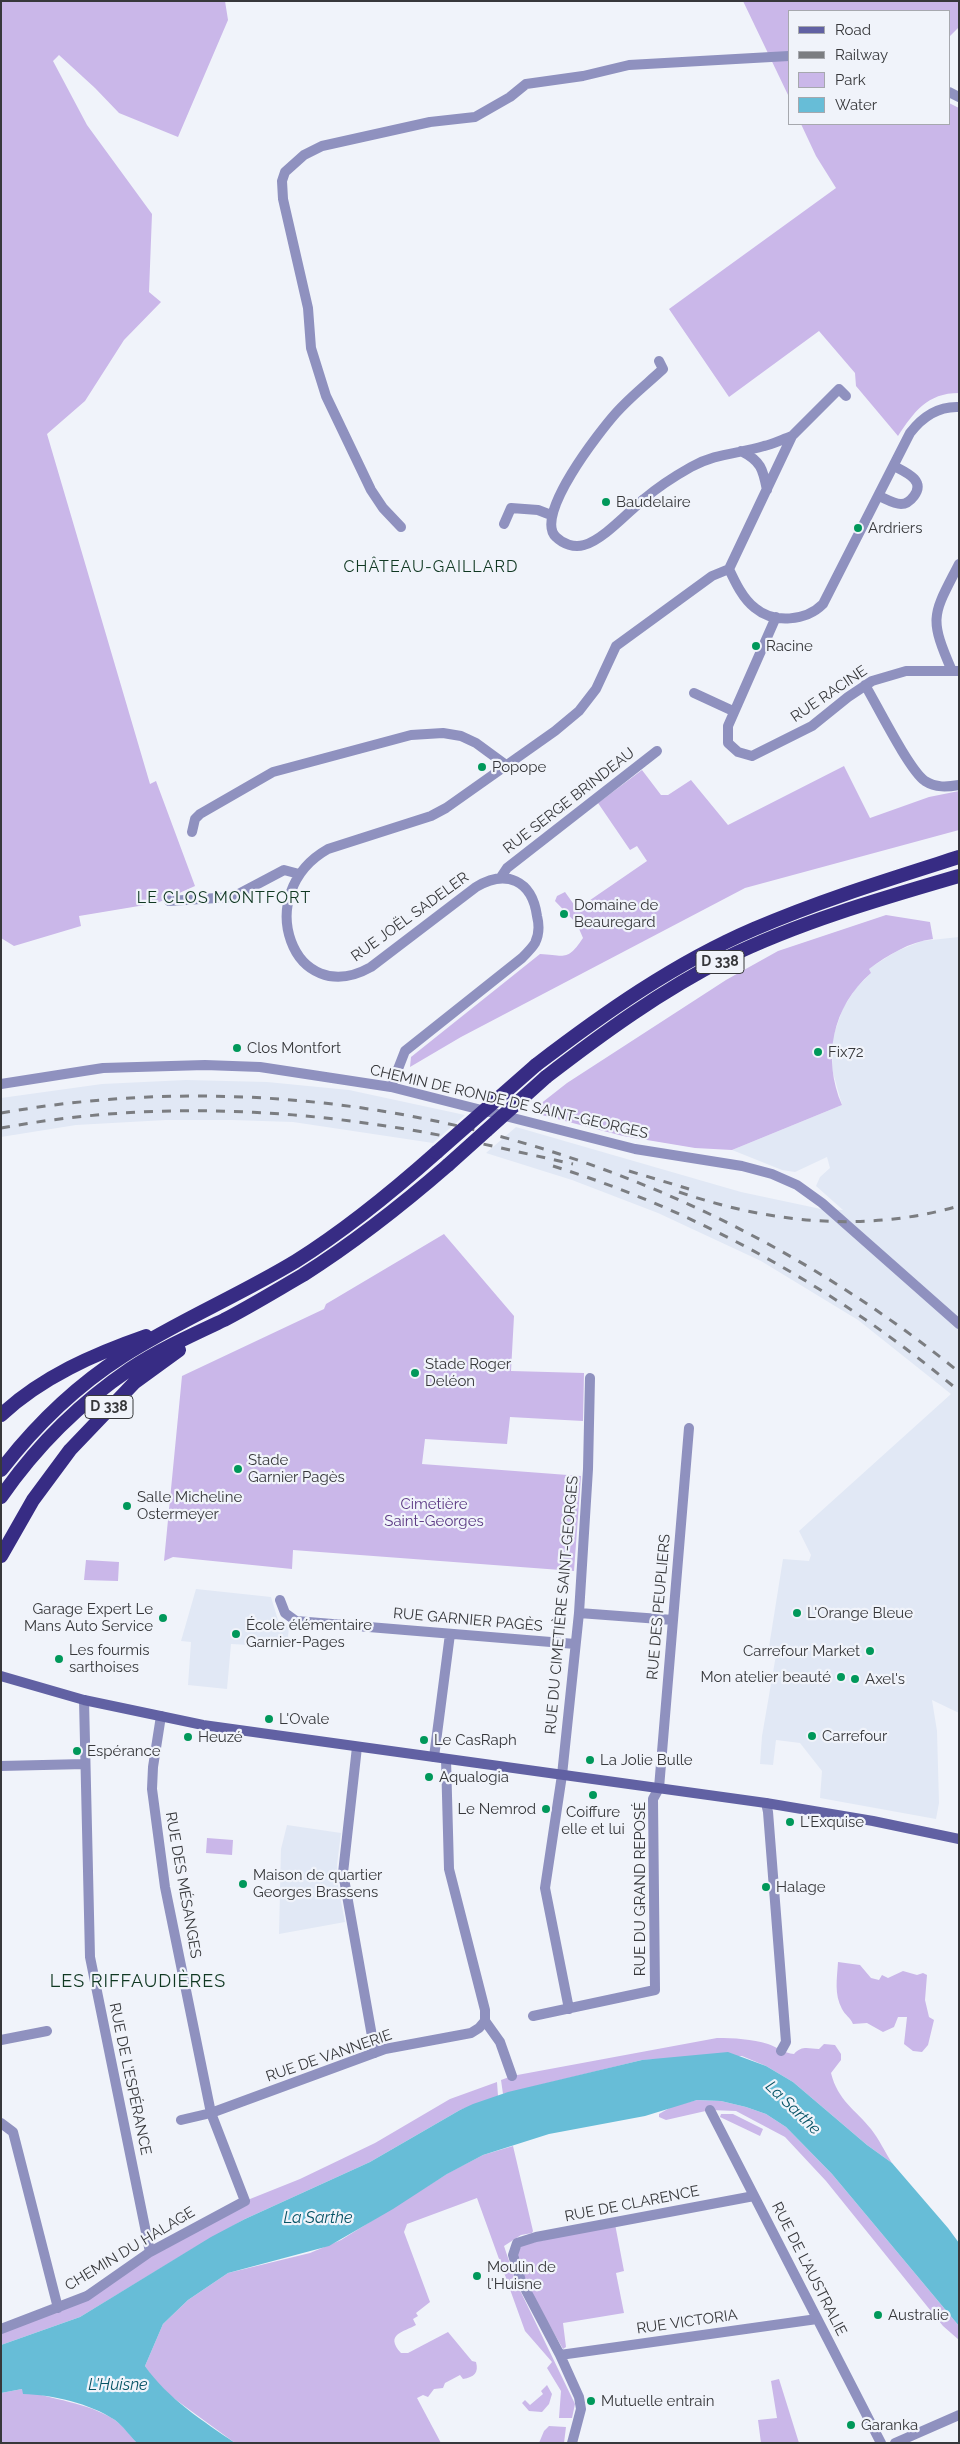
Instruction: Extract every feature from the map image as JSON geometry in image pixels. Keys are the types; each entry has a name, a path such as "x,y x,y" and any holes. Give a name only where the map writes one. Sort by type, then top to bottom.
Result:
{"highway":[{"name":"D 338","path":"1,1470 58,1406 84,1384 123,1356 269,1276 341,1232 386,1197 536,1065 591,1023 646,987 752,929 808,906 959,857"},
{"name":"D 338","path":"1,1497 70,1416 100,1392 138,1365 183,1339 225,1319 302,1275 350,1244 397,1210 546,1077 602,1034 654,999 728,957 817,921 959,876"},
{"name":"D 338","path":"1,1556 33,1500 70,1450 110,1405 134,1382 225,1319"},
{"name":"D 338","path":"1,1415 38,1386 100,1352 182,1323"}],"main road":[{"path":"1,1676 84,1700 203,1725 766,1803 873,1821 959,1839"}],"street":[{"path":"401,527 383,508 371,490 326,396 311,348 308,308 283,199 282,181 285,172 304,154 322,146 430,122 475,117 510,97 526,84 583,76 629,65 788,56"},
{"path":"659,361 663,369 616,413 583,458 560,494 551,515 552,528 555,536 571,546 583,546 594,541 651,494 692,466 723,453 763,447 792,436"},
{"path":"846,396 840,389 792,436 729,569 745,597 754,608 766,615 799,617 813,612 823,604 910,433 925,417 942,408 959,407"},
{"path":"741,451 752,457 763,470 767,490"},
{"path":"879,496 902,504 907,503 916,493 917,482 912,476 894,466"},
{"path":"504,524 511,508 538,510 551,515"},
{"path":"955,671 936,629 935,617 943,595 959,564"},
{"name":"RUE JOËL SADELER","path":"501,877 489,879 476,887 371,967 357,975 342,978 312,968 297,954 289,939 285,915 290,894 299,874 314,858 328,849 431,816 446,808 555,731 579,711 596,689 616,646 712,576 729,569"},
{"name":"RUE RACINE","path":"776,617 733,711 726,735 728,743 738,752 752,756 812,726 865,686 887,676 906,671 955,671"},
{"path":"865,686 914,769 925,781 943,787 959,785"},
{"path":"694,693 733,711"},
{"path":"192,832 195,819 200,814 266,776 411,735 443,732 461,736 476,743 506,765"},
{"name":"RUE SERGE BRINDEAU","path":"501,877 507,868 657,751"},
{"path":"169,901 233,897 284,870 299,874"},
{"path":"391,1086 405,1051 522,958 535,943 539,924 533,899 527,888 518,882 501,877"},
{"name":"CHEMIN DE RONDE DE SAINT-GEORGES","path":"1,1084 103,1068 205,1065 260,1067 391,1086 635,1150 742,1166 772,1174 797,1184 822,1203 959,1324"},
{"name":"RUE DU CIMETIÈRE SAINT-GEORGES","path":"569,2009 545,1888 562,1775 579,1613 588,1469 590,1378"},
{"name":"RUE DES PEUPLIERS","path":"659,1788 689,1428"},
{"name":"RUE GARNIER PAGÈS","path":"280,1600 285,1613 296,1621 575,1644"},
{"path":"579,1613 673,1620"},
{"path":"434,1757 450,1634"},
{"name":"RUE DE L'ESPÉRANCE","path":"84,1700 90,1957 150,2252"},
{"name":"RUE DES MÉSANGES","path":"161,1716 153,1767 152,1789 165,1887 211,2113 244,2201"},
{"path":"357,1747 343,1873 376,2053"},
{"path":"446,1759 449,1869 485,2010 485,2021 500,2042 512,2076"},
{"path":"1,1766 86,1764"},
{"name":"RUE DU GRAND REPOSÉ","path":"569,2009 655,1990 653,1799 659,1788"},
{"path":"766,1803 786,2042 781,2051"},
{"path":"532,2016 569,2009"},
{"name":"RUE DE VANNERIE","path":"181,2120 211,2113 376,2053 471,2033 485,2021"},
{"path":"1,2040 47,2031"},
{"name":"RUE DE L'AUSTRALIE","path":"710,2110 881,2443"},
{"path":"5,2125 13,2132 58,2308"},
{"name":"RUE DE CLARENCE","path":"560,2355 521,2281 513,2255 517,2243 536,2237 754,2196"},
{"name":"CHEMIN DU HALAGE","path":"1,2328 87,2296 150,2252 244,2201"},
{"name":"RUE VICTORIA","path":"560,2355 817,2319"},
{"path":"560,2355 579,2397 581,2408 572,2443"},
{"path":"895,2443 959,2415"}],"shaded area":[{"path":"959,937 959,1713 932,1700 937,1731 939,1803 936,1819 820,1798 822,1771 800,1743 776,1740 773,1765 760,1764 762,1736 776,1655 768,1653 783,1559 809,1561 811,1555 799,1531 951,1394 858,1320 761,1261 658,1213 572,1180 486,1153 516,1127 741,1192 821,1209 843,1210 816,1186 820,1177 830,1168 827,1157 795,1172 782,1170 732,1150 842,1105 832,1069 833,1037 843,1008 856,988 871,973 868,969 897,951 922,941"},
{"path":"186,1080 267,1082 349,1090 465,1115 433,1143 293,1122 232,1120 166,1120 76,1125 1,1137 1,1098 102,1084"},
{"name":"École élémentaire Garnier-Pages","path":"196,1589 271,1597 278,1620 289,1627 287,1647 231,1644 227,1689 188,1685 191,1642 181,1641"},
{"path":"287,1825 341,1833 337,1865 338,1886 345,1922 279,1934 281,1849"}],"green space":[{"path":"1,1 225,1 228,20 178,137 119,113 59,55 53,61 87,125 152,214 149,292 161,302 124,340 85,401 47,434 150,784 156,781 195,886 157,903 79,916 81,926 14,946 1,938"},
{"path":"743,1 959,1 959,27 950,36 950,10 788,10 788,95"},
{"path":"950,104 959,108 959,393 938,396 930,400 916,412 898,436 856,386 855,373 819,331 729,397 669,309 836,188 816,156 801,125 950,125"},
{"path":"844,766 870,818 929,797 959,791 959,830 745,888 461,1037 410,1067 411,1057 540,954 565,955 578,946 583,938 577,924 555,901 557,896 565,892 575,906 580,907 647,861 637,846 630,850 598,803 642,770 661,795 668,795 691,780 728,825"},
{"path":"886,915 930,922 933,939 899,950 869,969 871,973 847,1001 839,1017 834,1034 832,1052 836,1087 842,1105 732,1150 695,1148 623,1136 530,1112 567,1083 726,980 778,951"},
{"name":"Cimetière Saint-Georges","path":"444,1234 514,1316 511,1371 584,1373 583,1421 510,1417 507,1444 425,1439 422,1464 581,1476 574,1571 293,1550 292,1569 173,1557 164,1561 182,1376 324,1309 326,1304"},
{"path":"86,1560 119,1562 118,1581 84,1580"},
{"path":"207,1838 233,1840 232,1855 206,1853"},
{"path":"838,1962 860,1965 871,1978 879,1980 882,1975 888,1978 903,1971 917,1975 923,1973 927,1975 925,2000 929,2017 934,2020 928,2045 922,2052 913,2051 904,2044 907,2017 898,2017 894,2027 883,2032 867,2023 853,2024 839,2003 837,1986"},
{"path":"717,2038 756,2041 794,2054 803,2048 819,2049 824,2044 835,2045 841,2054 841,2060 831,2073 834,2083 843,2098 874,2133 892,2163 867,2145 793,2082 766,2066 742,2056 642,2060 503,2094 501,2080 512,2076"},
{"path":"497,2082 498,2096 460,2110 370,2162 245,2219 80,2317 1,2345 1,2329 58,2308 150,2252 245,2201 300,2179 375,2143 450,2099"},
{"path":"697,2100 721,2101 746,2107 766,2114 786,2127 832,2174 959,2326 959,2340 943,2326 826,2181 785,2137 736,2111 710,2110 666,2120 659,2117 659,2114 673,2106"},
{"path":"721,2114 733,2114 763,2129 760,2136 720,2117"},
{"path":"513,2146 533,2231 532,2233 521,2235 504,2246 516,2282 575,2404 572,2418 559,2418 561,2391 547,2368 552,2362 525,2331 477,2198 407,2224 404,2232 430,2302 416,2313 418,2316 413,2319 416,2325 398,2334 394,2342 396,2347 401,2353 408,2353 448,2332 472,2361 476,2362 477,2366 473,2376 463,2379 460,2375 445,2383 443,2388 434,2389 428,2397 423,2395 417,2398 441,2443 235,2443 172,2397 154,2380 145,2366 163,2324 188,2300 228,2273 310,2253 341,2240 450,2172 483,2155"},
{"path":"615,2224 624,2271 616,2273 624,2313 563,2323 566,2347 563,2349 523,2279 516,2255 522,2245"},
{"path":"779,2379 799,2443 761,2443 758,2420 777,2418 771,2381"},
{"path":"547,2385 552,2394 549,2404 542,2412 529,2411 522,2403 525,2400 530,2405 543,2394 541,2391"},
{"path":"22,2389 81,2405 104,2414 118,2422 137,2443 1,2443 1,2393"},
{"path":"549,2426 566,2427 564,2443 539,2443 544,2431"}],"water":[{"path":"728,2052 766,2066 793,2082 867,2145 892,2163 948,2228 959,2243 959,2326 832,2174 786,2127 766,2114 746,2107 721,2101 697,2100 645,2116 549,2134 483,2155 447,2174 393,2209 329,2246 228,2273 188,2300 163,2324 145,2366 175,2399 235,2443 137,2443 115,2420 94,2409 58,2398 23,2394 22,2389 1,2393 1,2345 80,2317 211,2237 245,2219 370,2162 460,2110 508,2092 642,2060"}],"railway":[{"path":"1,1113 129,1098 257,1098 384,1111 508,1139 629,1179 745,1232 855,1296 959,1372"},
{"path":"1,1128 48,1120 143,1112 190,1111 285,1114 428,1133 573,1164"},
{"path":"553,1166 662,1206 767,1258 866,1320 959,1391"},
{"path":"629,1171 689,1189"},
{"path":"679,1192 713,1203 748,1211 818,1221 888,1220 959,1206"}],"place":[{"name":"Baudelaire","path":"606,502"},
{"name":"Ardriers","path":"858,528"},
{"name":"Racine","path":"756,646"},
{"name":"Popope","path":"482,767"},
{"name":"Domaine de Beauregard","path":"564,914"},
{"name":"Clos Montfort","path":"237,1048"},
{"name":"Fix72","path":"818,1052"},
{"name":"Stade Roger Deléon","path":"415,1373"},
{"name":"Stade Garnier Pagès","path":"238,1469"},
{"name":"Salle Micheline Ostermeyer","path":"127,1506"},
{"name":"L'Orange Bleue","path":"797,1613"},
{"name":"Garage Expert Le Mans Auto Service","path":"163,1618"},
{"name":"École élémentaire Garnier-Pages","path":"236,1634"},
{"name":"Carrefour Market","path":"870,1651"},
{"name":"Les fourmis sarthoises","path":"59,1659"},
{"name":"Mon atelier beauté","path":"841,1677"},
{"name":"Axel's","path":"855,1679"},
{"name":"L'Ovale","path":"269,1719"},
{"name":"Carrefour","path":"812,1736"},
{"name":"Heuzé","path":"188,1737"},
{"name":"Le CasRaph","path":"424,1740"},
{"name":"Espérance","path":"77,1751"},
{"name":"La Jolie Bulle","path":"590,1760"},
{"name":"Aqualogia","path":"429,1777"},
{"name":"Coiffure elle et lui","path":"593,1795"},
{"name":"Le Nemrod","path":"546,1809"},
{"name":"L'Exquise","path":"790,1822"},
{"name":"Maison de quartier Georges Brassens","path":"243,1884"},
{"name":"Halage","path":"766,1887"},
{"name":"Moulin de l'Huisne","path":"477,2276"},
{"name":"Australie","path":"878,2315"},
{"name":"Mutuelle entrain","path":"591,2401"},
{"name":"Garanka","path":"851,2425"}],"district":[{"name":"CHÂTEAU-GAILLARD","path":"431,567"},
{"name":"LE CLOS MONTFORT","path":"224,898"},
{"name":"LES RIFFAUDIÈRES","path":"138,1982"}],"water label":[{"name":"La Sarthe","path":"793,2108"},
{"name":"La Sarthe","path":"318,2218"},
{"name":"L'Huisne","path":"118,2385"}]}
